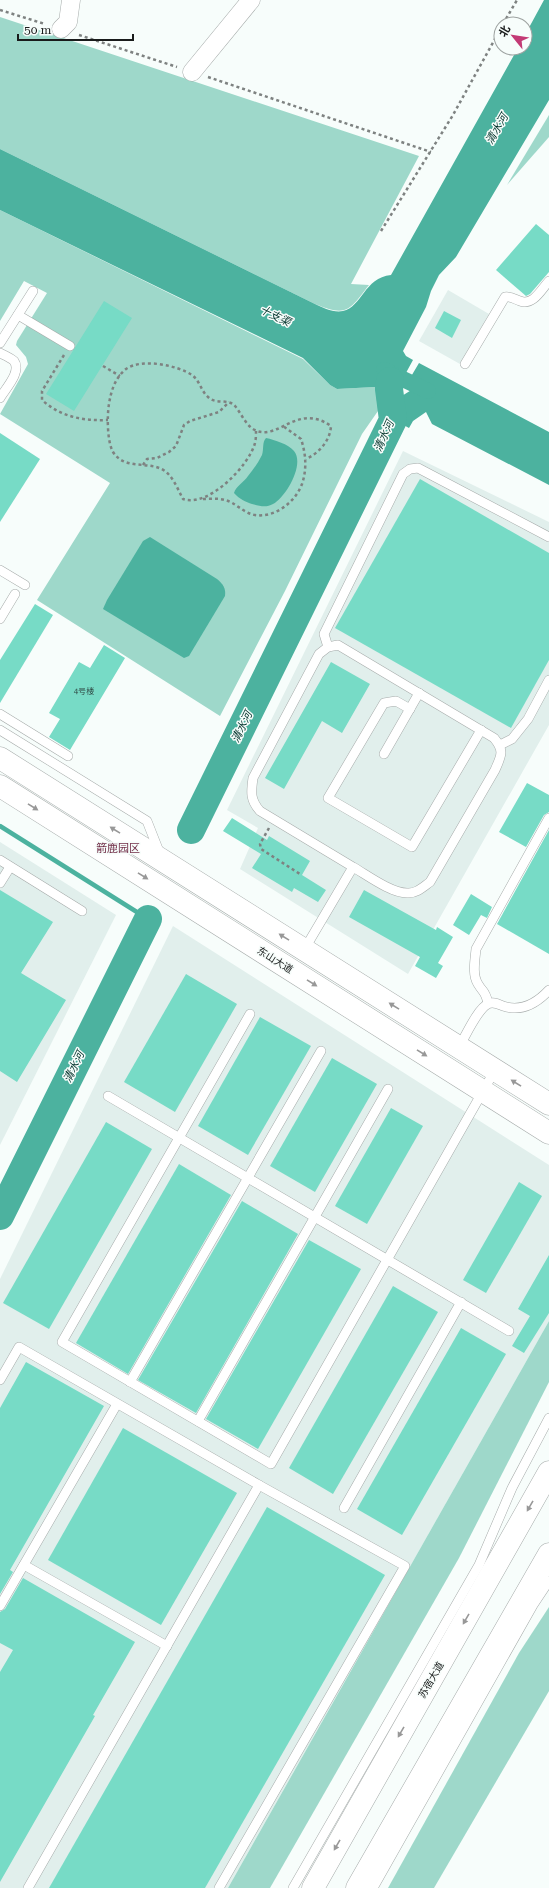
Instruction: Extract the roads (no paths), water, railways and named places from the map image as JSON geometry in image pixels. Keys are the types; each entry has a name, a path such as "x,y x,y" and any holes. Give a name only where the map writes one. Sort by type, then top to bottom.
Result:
{"main road":[{"path":"0,758 549,1104"},
{"name":"东山大道","path":"0,786 549,1133"},
{"name":"苏宿大道","path":"313,1888 549,1472"},
{"path":"357,1888 549,1554"}],"street":[{"path":"61,29 68,22 71,0"},
{"path":"192,72 251,0"}],"lane":[{"path":"465,364 505,297 510,296 526,302 533,300 549,281"},
{"path":"0,343 33,291"},
{"path":"18,315 70,346"},
{"path":"0,353 13,361 16,367 15,374 0,398"},
{"path":"328,646 324,634 403,474 410,469 418,468 549,537"},
{"path":"0,570 25,585"},
{"path":"0,619 15,594"},
{"path":"338,645 348,650 494,738 500,745 502,754 495,770 430,882 416,892 407,894 393,890 260,811 254,804 251,795 254,778 320,654 328,646 338,645"},
{"path":"500,745 512,739 528,719 549,680"},
{"path":"384,754 419,693"},
{"path":"410,709 396,701 384,703 328,798 412,847 481,730"},
{"path":"0,714 68,756"},
{"path":"0,730 147,821 162,860"},
{"path":"488,1003 486,992 478,984 474,974 476,950 549,818"},
{"path":"0,860 82,911"},
{"path":"0,883 10,867"},
{"path":"304,950 353,867"},
{"path":"459,1047 482,1009 488,1003 496,1003 518,1008 530,1005 549,990"},
{"path":"250,1014 62,1342 271,1464 495,1070"},
{"path":"130,1382 321,1051"},
{"path":"198,1421 388,1089"},
{"path":"108,1096 509,1331"},
{"path":"344,1508 461,1302"},
{"path":"0,1380 19,1347 259,1485 405,1566 219,1888"},
{"path":"0,1606 117,1404"},
{"path":"293,1888 479,1565 512,1488 549,1418"},
{"path":"28,1888 259,1485"},
{"path":"24,1565 166,1646"},
{"path":"373,1888 533,1605 549,1581"}],"water":[{"path":"544,0 549,0 549,100 456,257 439,275 431,291 426,307 403,351 406,356 413,360 401,382 395,379 397,399 413,389 406,385 419,363 549,432 549,485 432,424 426,412 413,421 409,428 378,411 375,387 337,389 330,385 303,358 0,210 0,149 318,306 332,311 343,311 355,304 375,281 382,277 391,275 514,56 533,56 533,20"},
{"path":"266,438 288,446 294,451 297,457 297,464 296,472 283,495 273,504 263,506 245,501 234,493 236,488 254,469 259,461"},
{"path":"150,537 217,579 224,588 225,596 189,656 184,658 103,609 143,541"}],"waterway":[{"name":"十支渠","path":"384,370 428,391"},
{"name":"清水河","path":"191,830 393,420 389,389 390,381"},
{"path":"0,826 148,919"},
{"name":"清水河","path":"0,1216 148,919"}],"district":[{"name":"箭鹿园区","path":"118,848"}]}
